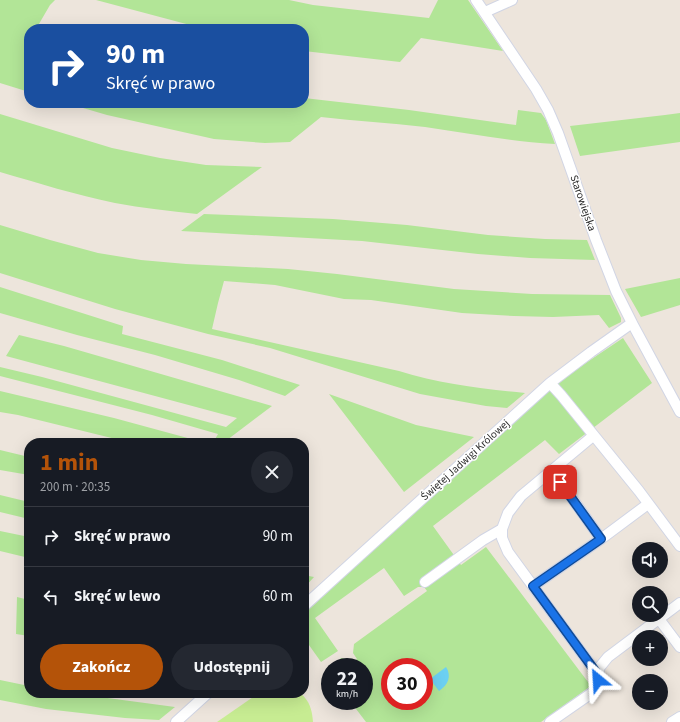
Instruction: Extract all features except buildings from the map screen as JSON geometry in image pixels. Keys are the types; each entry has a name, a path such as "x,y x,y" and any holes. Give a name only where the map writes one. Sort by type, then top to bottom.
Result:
{"street":[{"name":"Starowiejska","path":"476,0 536,89 548,110 558,133 616,291 680,412"},
{"path":"485,12 512,0"},
{"name":"Świętej Jadwigi Królowej","path":"309,601 550,383 632,323"},
{"path":"550,383 639,491 680,546"},
{"path":"593,436 521,496 508,514 502,529 502,538 508,552 598,675"},
{"path":"552,470 601,539"},
{"path":"533,586 601,539 648,504"},
{"path":"425,582 483,540 502,529"},
{"path":"668,612 680,603"},
{"path":"550,722 563,718 596,690 598,668 608,657 655,622"},
{"path":"661,622 680,647"},
{"path":"176,722 202,698"},
{"path":"672,722 680,717"}],"green space":[{"path":"0,0 55,0 50,5 39,24 24,24 24,90 0,83"},
{"path":"96,0 289,0 313,5 429,18 438,0 468,0 503,51 421,38 400,62 309,52 309,24 186,24"},
{"path":"309,99 409,110 516,125 518,110 541,113 546,120 555,144 506,139 425,127 321,117 290,142 265,143 214,139 107,115 83,108 309,108"},
{"path":"680,113 680,142 580,156 570,126 665,115"},
{"path":"0,114 112,148 160,158 206,165 262,167 197,214 146,208 100,200 0,172"},
{"path":"204,214 333,219 407,225 488,235 587,240 595,260 530,258 478,254 362,241 181,231"},
{"path":"0,225 98,253 141,260 186,264 288,269 454,289 532,294 610,295 621,318 621,322 609,328 599,315 553,317 462,313 371,300 344,299 275,285 224,281 212,329 446,383 525,393 507,408 486,406 420,394 270,348 208,334 115,309 0,273"},
{"path":"680,278 680,305 641,317 625,289"},
{"path":"0,287 123,326 122,334 222,360 300,385 285,396 239,380 155,355 0,313"},
{"path":"19,335 64,346 272,406 230,438 216,438 218,434 152,415 0,376 0,367 226,427 237,418 6,356"},
{"path":"623,338 652,383 559,454 545,440 433,526 461,565 486,547 591,686 541,722 366,722 357,710 373,710 373,658 356,658 353,653 354,644 427,591 424,587 418,587 404,596 384,568 315,618 338,651 327,658 321,658 321,662 309,645 309,609 538,399 565,377"},
{"path":"0,391 114,418 188,438 112,438 0,412"},
{"path":"329,394 416,425 474,437 404,492"},
{"path":"0,450 24,456 24,474 0,470"},
{"path":"0,495 24,501 24,518 0,512"},
{"path":"0,531 24,536 24,557 0,551"},
{"path":"309,576 314,577 309,582"},
{"path":"17,597 24,599 24,635 16,634"},
{"path":"0,680 24,685 24,698 108,698 175,707 159,720 125,718 46,709 0,700"},
{"path":"252,698 305,698 310,706 313,722 217,722"}],"water":[{"path":"446,667 448,670 449,677 447,683 439,691 433,683 433,677"}],"route":[{"path":"560,482 601,539 533,586 598,675 598,680"}]}
